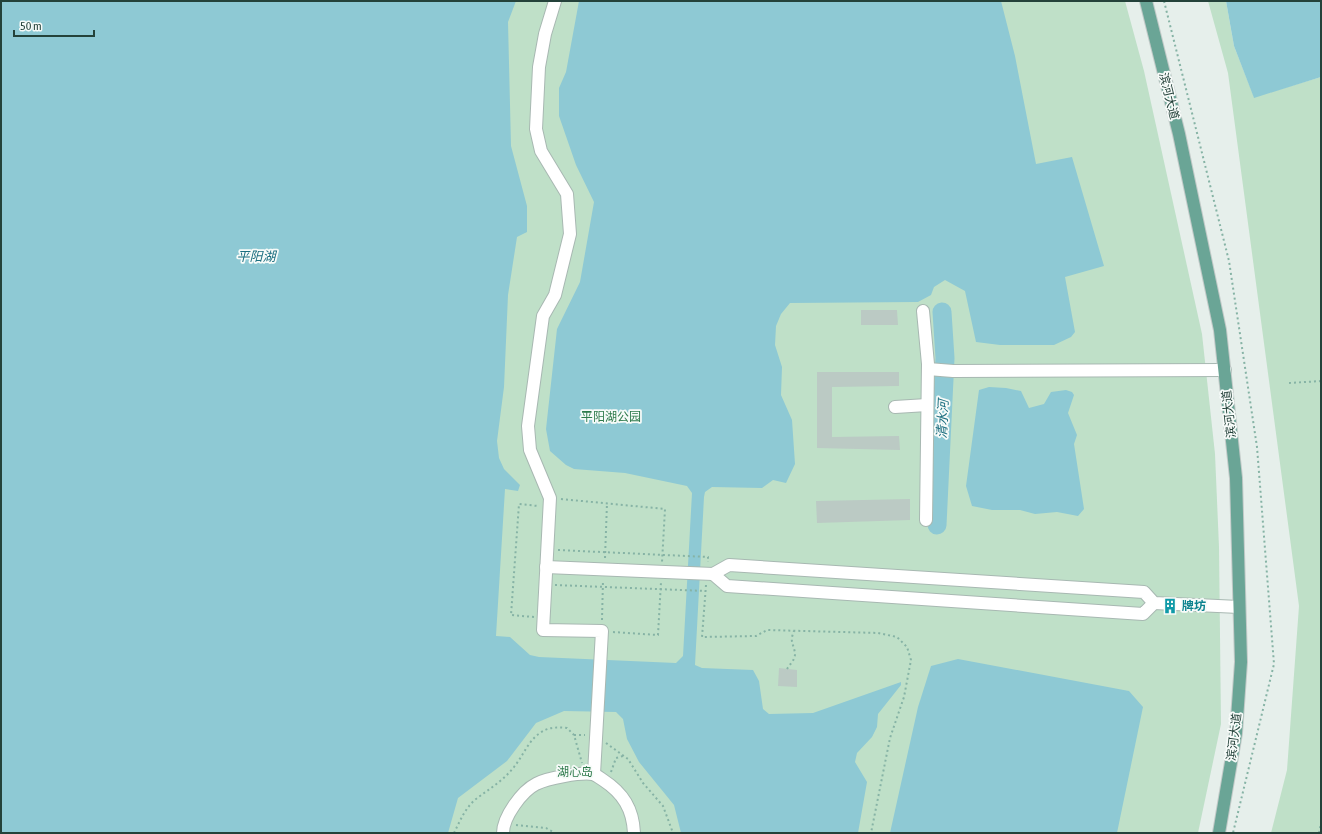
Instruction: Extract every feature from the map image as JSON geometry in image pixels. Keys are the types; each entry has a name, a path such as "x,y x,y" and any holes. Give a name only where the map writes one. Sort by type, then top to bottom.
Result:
{"main road":[{"name":"滨河大道","path":"1146,1 1179,134 1220,330 1236,478 1241,662 1236,733 1219,833"}],"street":[{"path":"555,1 545,34 540,68 536,128 541,151 567,194 570,234 555,295 543,316 528,426 530,450 549,503 543,630 602,631 596,738 589,775"},
{"path":"923,311 928,369 926,520"},
{"path":"928,369 953,371 1225,370"},
{"path":"895,407 927,405"},
{"path":"546,566 710,574 730,565 1120,590 1144,592 1154,603 1239,606"},
{"path":"710,574 727,586 1136,614 1143,614 1154,603"},
{"path":"503,829 519,798 536,784 560,777 589,775 617,789 629,807 634,833"}],"path":[{"path":"1289,383 1321,381"},
{"path":"544,618 511,616 519,504 549,503 665,508 658,635 602,631"},
{"path":"547,550 708,557 710,574 706,592 702,637 756,636 768,630 878,633 896,637 907,647 911,660 904,697 890,738 871,833"},
{"path":"545,584 706,592"},
{"path":"787,669 793,661 795,654 791,639 794,631"},
{"path":"454,833 462,815 475,800 505,777 540,733 554,727 567,728 574,735 589,775"},
{"path":"596,738 610,745 628,759 643,783 663,806 672,833"},
{"path":"608,784 616,758 623,756"},
{"path":"1319,833 1321,823"},
{"path":"503,829 546,828 556,833"}],"green space":[{"name":"平阳湖","path":"1,1 1125,1 1144,71 1202,334 1215,454 1219,547 1221,724 1198,833 1,833"},
{"path":"1208,1 1226,1 1234,46 1254,97 1321,77 1321,833 1271,833 1287,770 1299,606 1228,73"}],"water":[{"name":"平阳湖","path":"1,1 516,1 508,22 511,146 527,206 527,232 517,237 508,295 504,387 497,441 499,458 504,469 520,485 518,491 505,489 496,636 510,637 530,655 539,657 676,663 683,656 692,493 687,486 625,473 574,469 566,465 550,451 546,429 557,329 580,282 594,202 576,165 559,116 559,88 566,72 579,1 1001,1 1015,56 1036,164 1072,157 1104,266 1065,277 1075,332 1071,337 1054,345 1000,345 976,342 965,291 945,280 934,287 931,295 918,302 790,303 781,314 776,326 775,345 782,367 781,395 792,420 795,464 786,483 773,480 762,488 712,487 705,492 704,497 695,665 702,668 753,670 759,681 763,709 769,714 813,713 901,682 901,685 878,714 877,727 872,737 857,753 855,762 867,782 858,833 681,833 674,805 639,762 627,739 623,719 616,712 564,711 536,723 507,761 458,798 448,833 1,833"},
{"path":"1226,1 1321,1 1321,77 1254,98 1234,46"},
{"path":"989,387 1021,391 1029,408 1044,404 1051,392 1066,390 1072,392 1074,395 1068,413 1077,435 1074,444 1084,509 1078,516 1057,512 1035,514 1020,510 992,510 972,506 966,486 979,390"},
{"path":"958,659 1129,691 1143,707 1117,833 890,833 918,707 931,666"}],"building":[{"path":"861,310 897,310 898,325 861,325"},
{"path":"817,372 899,372 899,386 832,387 832,437 899,436 900,450 817,448"},
{"path":"910,499 910,520 817,523 816,501"},
{"path":"779,668 797,670 797,687 778,686"}],"waterway":[{"name":"清水河","path":"937,525 945,358 942,312"}],"place":[{"name":"牌坊","path":"1170,606"}],"park label":[{"name":"平阳湖公园","path":"611,417"},
{"name":"湖心岛","path":"575,772"}]}
